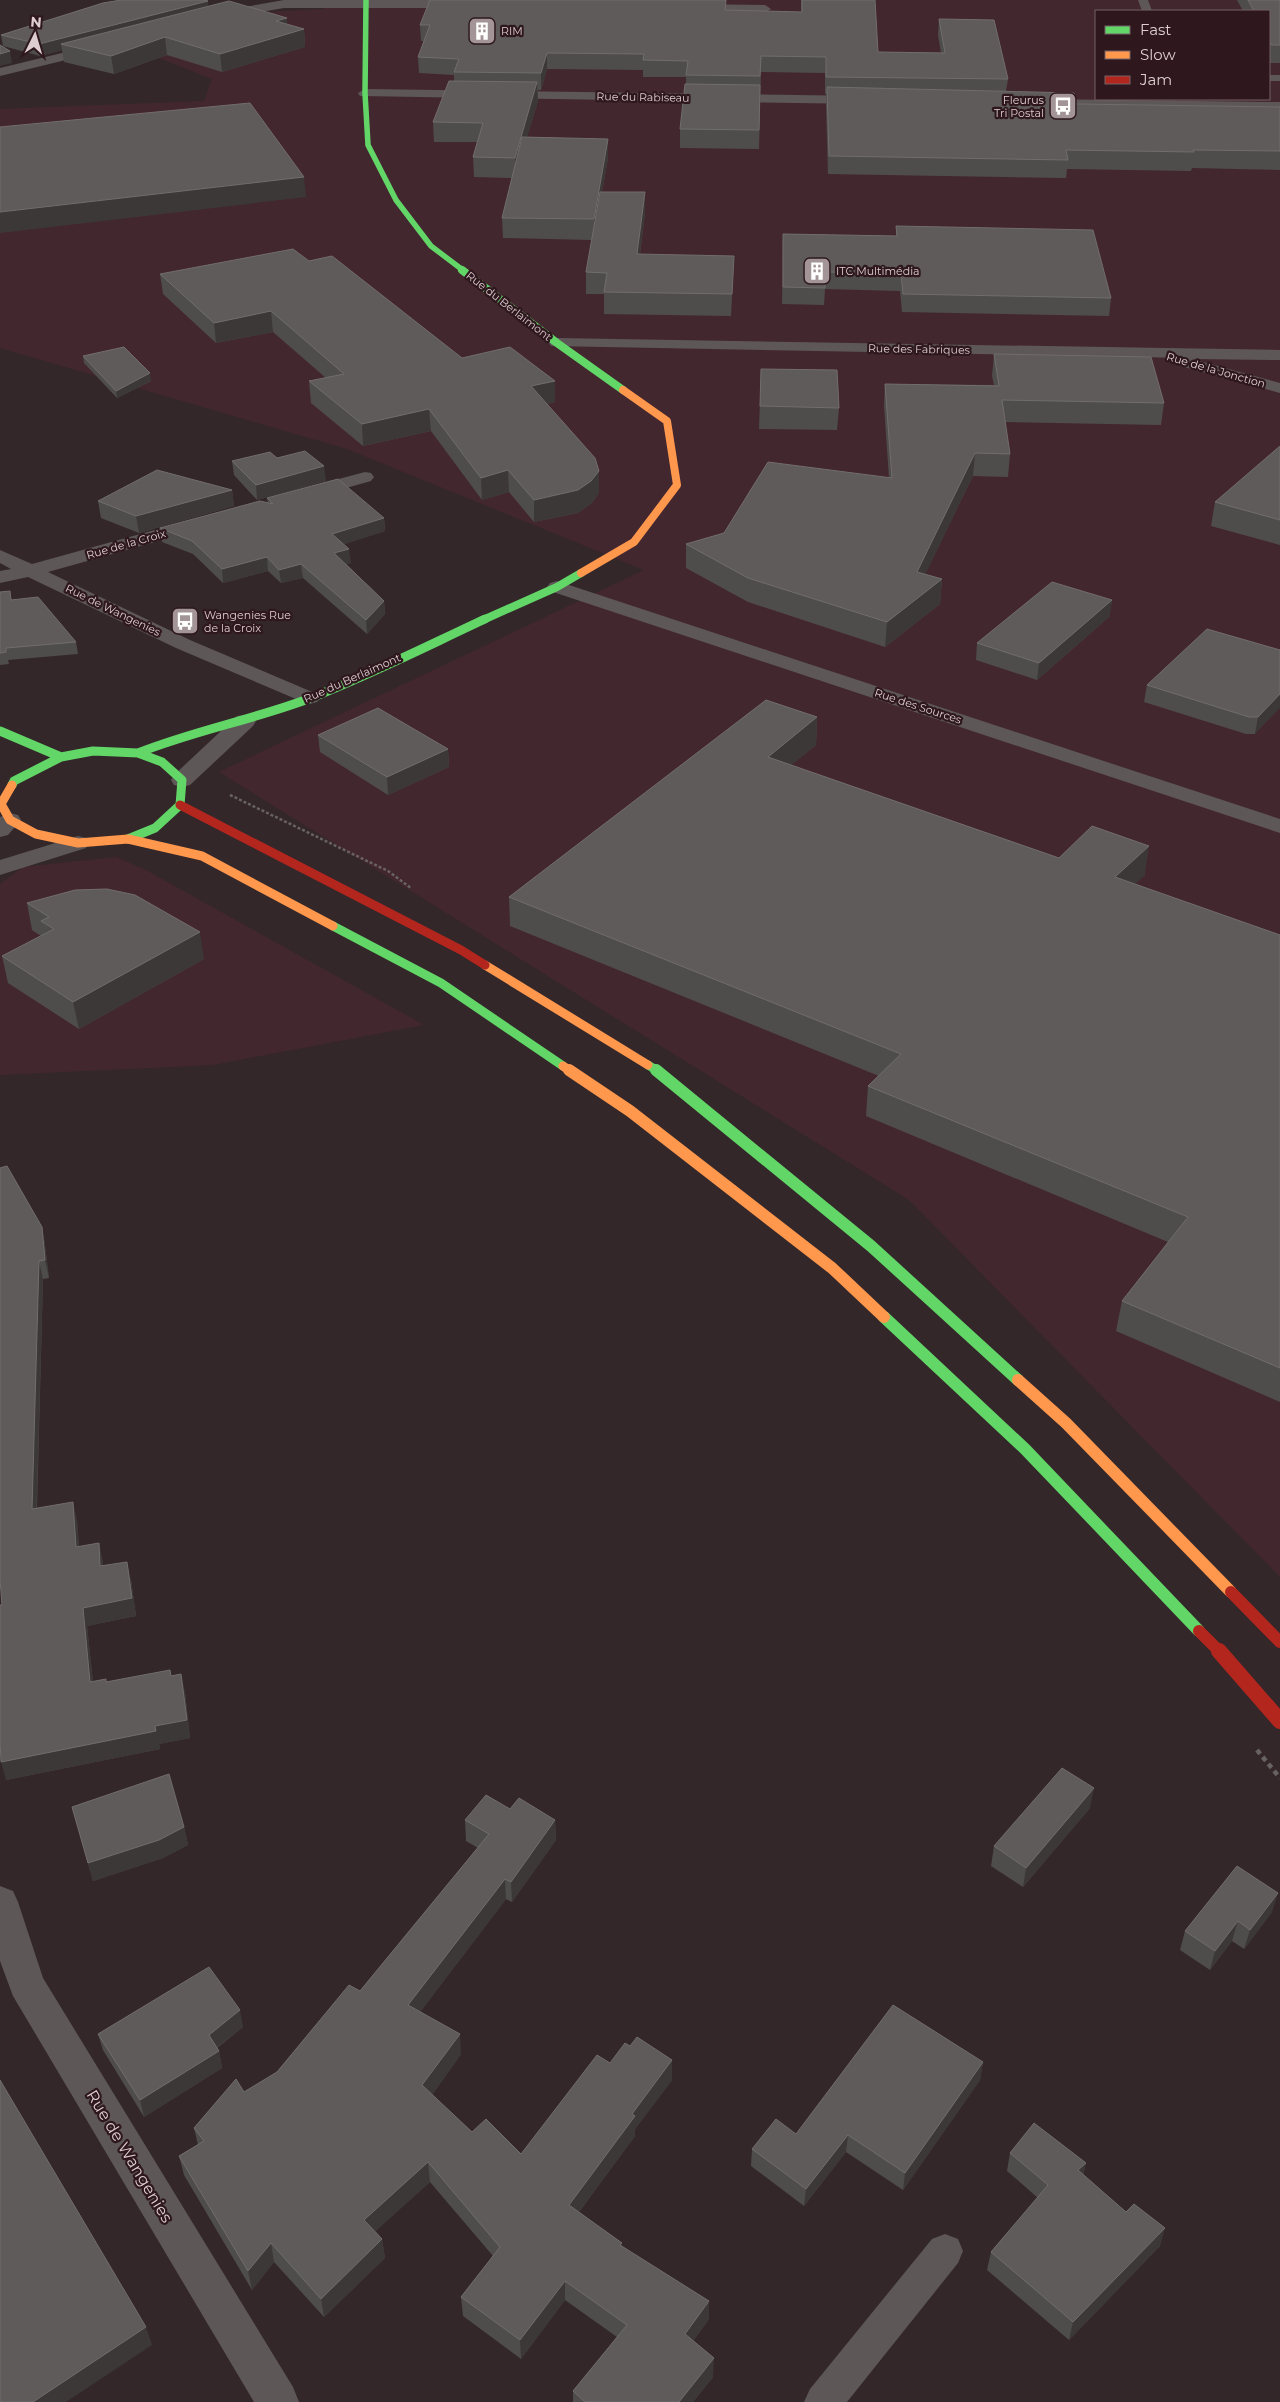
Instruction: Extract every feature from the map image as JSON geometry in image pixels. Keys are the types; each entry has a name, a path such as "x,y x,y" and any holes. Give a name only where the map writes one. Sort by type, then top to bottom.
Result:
{"main road":[{"name":"Rue du Berlaimont","path":"138,753 161,744 245,721 310,698 557,587 634,542 677,486 667,421 557,343 432,246 396,200 368,146 365,93 365,1"},
{"path":"0,731 61,757"},
{"path":"128,839 155,828 180,805 182,780 162,762 138,753 93,751 61,757 14,781 1,804 5,825 36,834 78,843 128,839 202,856 441,983 630,1111 832,1268 1025,1449 1239,1672 1280,1722"},
{"path":"5,773 14,781"},
{"path":"180,805 461,950 663,1074 871,1246 1066,1423 1280,1642"}],"street":[{"path":"208,18 237,11 284,4 365,1 475,4"},
{"path":"675,8 765,9"},
{"path":"0,72 108,45"},
{"name":"Rue du Rabiseau","path":"365,93 877,101"},
{"path":"1025,103 1103,101 1280,106"},
{"name":"Rue des Fabriques","path":"557,343 1280,355"},
{"name":"Rue de la Jonction","path":"1152,352 1280,388"},
{"path":"1280,365 1273,369 1280,381"},
{"path":"289,498 365,477"},
{"name":"Rue de la Croix","path":"0,577 32,570 213,520"},
{"name":"Rue de Wangenies","path":"0,556 183,644 310,698"},
{"name":"Rue des Sources","path":"557,587 1280,826"},
{"name":"Rue du Berlaimont","path":"182,780 245,721"},
{"path":"0,868 78,843"},
{"name":"Rue de Wangenies","path":"0,1902 26,1984 278,2402"}],"lane":[{"path":"823,2402 945,2251"}],"path":[{"path":"1254,1748 1280,1778"}],"shaded area":[{"path":"324,0 1280,0 1280,1577 909,1200 219,772 644,570 347,449 0,348 0,109 204,101 212,79 128,46 242,13 323,9"},
{"path":"116,857 146,870 424,1025 213,1065 0,1075 0,884 23,867"}],"building":[{"path":"121,0 208,1 39,44 1,35 103,3"},
{"path":"430,0 726,0 725,10 802,12 802,0 875,0 878,52 945,53 939,19 994,20 1008,79 826,77 826,57 761,56 760,76 686,75 688,61 643,60 644,54 547,53 541,73 454,72 459,59 418,57 430,25 420,25"},
{"path":"1248,0 1280,0 1280,45 1271,45 1270,42 1270,10 1253,10"},
{"path":"229,1 287,18 276,21 304,29 220,54 165,37 111,56 61,44"},
{"path":"0,45 10,51 0,54"},
{"path":"449,81 537,82 515,158 473,157 483,123 433,122"},
{"path":"685,84 760,85 759,130 680,129"},
{"path":"827,87 1074,93 1076,104 1280,107 1280,151 1066,150 1068,160 829,156"},
{"path":"250,103 304,177 0,212 0,127"},
{"path":"522,137 608,139 594,219 502,218"},
{"path":"600,192 645,192 637,254 734,256 732,294 604,292 607,273 586,272"},
{"path":"896,226 1093,230 1111,298 903,294 901,273 825,272 825,288 783,287 783,234 897,236"},
{"path":"293,249 309,261 332,256 462,358 510,347 555,381 531,386 595,458 599,471 591,481 578,490 534,500 508,470 481,478 429,409 362,424 309,381 344,374 271,311 214,323 160,274"},
{"path":"124,347 150,373 116,391 83,356"},
{"path":"994,354 1151,357 1164,403 1002,400 1010,454 975,453 917,572 942,579 887,622 748,578 686,544 724,533 768,462 892,478 885,384 999,386"},
{"path":"761,369 837,370 839,408 760,406"},
{"path":"1280,446 1280,520 1215,502"},
{"path":"305,451 324,466 256,485 232,461 270,452 277,458"},
{"path":"157,470 232,490 136,516 98,501"},
{"path":"338,479 384,518 332,534 349,549 334,553 384,601 366,620 301,564 279,570 267,557 222,569 192,541 160,528 260,501 273,504 267,498"},
{"path":"1052,582 1112,600 1039,663 977,643"},
{"path":"10,591 11,600 38,597 76,642 6,648 6,652 0,653 0,592"},
{"path":"1207,629 1280,650 1280,694 1258,717 1249,717 1147,685"},
{"path":"766,700 817,717 768,757 1059,858 1092,826 1149,846 1115,877 1280,935 1280,1368 1122,1301 1188,1217 868,1086 901,1054 509,897"},
{"path":"378,708 448,749 387,777 318,735"},
{"path":"107,889 135,895 200,932 73,1002 2,956 54,929 41,921 49,917 27,903 75,890"},
{"path":"7,1166 42,1227 45,1260 39,1261 32,1509 73,1502 76,1547 99,1543 100,1566 127,1562 132,1598 83,1608 90,1682 106,1679 106,1682 170,1670 171,1676 181,1674 187,1720 155,1726 156,1731 1,1762 0,1168"},
{"path":"1062,1768 1094,1788 1026,1868 994,1846"},
{"path":"169,1774 184,1827 159,1840 88,1863 72,1807"},
{"path":"486,1795 510,1809 519,1798 555,1820 511,1882 505,1879 408,2005 460,2034 422,2085 472,2132 486,2119 521,2154 597,2055 610,2063 625,2043 630,2046 637,2037 672,2060 632,2114 635,2116 569,2205 622,2243 620,2245 709,2301 685,2334 714,2358 679,2402 585,2402 573,2391 627,2325 565,2281 520,2340 461,2297 500,2247 428,2162 364,2220 382,2239 321,2299 271,2243 248,2271 179,2156 204,2141 194,2128 236,2079 244,2092 277,2072 349,1985 360,1991 489,1834 465,1820"},
{"path":"1237,1866 1278,1893 1250,1930 1238,1921 1215,1951 1185,1931"},
{"path":"209,1967 240,2010 209,2035 219,2051 140,2100 98,2034"},
{"path":"893,2005 983,2062 905,2173 848,2135 806,2189 752,2149 776,2119 796,2134"},
{"path":"0,2080 146,2327 33,2402 0,2402"},
{"path":"1034,2123 1086,2163 1078,2170 1126,2212 1134,2204 1165,2228 1073,2322 991,2252 1048,2185 1010,2153"}],"traffic: fast":[{"path":"366,0 365,93 368,145 396,200 431,246 557,343 623,390"},
{"path":"138,753 161,744 245,721 310,698 557,587 581,573"},
{"path":"0,731 61,757"},
{"path":"12,785 14,781 61,757 93,751 138,753 162,762 182,780 180,805 155,828 128,839"},
{"path":"333,926 441,983 563,1066"},
{"path":"648,1065 663,1074 871,1246 1018,1380"},
{"path":"884,1317 1025,1449 1199,1631"}],"traffic: slow":[{"path":"581,573 634,542 677,485 667,421 623,390"},
{"path":"12,785 1,804 10,820 36,834 78,843 128,839 202,856 333,926"},
{"path":"485,965 648,1065"},
{"path":"563,1066 630,1111 832,1268 884,1317"},
{"path":"1018,1380 1066,1423 1231,1592"}],"traffic: jam":[{"path":"180,805 461,950 485,965"},
{"path":"1231,1592 1280,1642"},
{"path":"1199,1631 1239,1672 1280,1721"}],"place":[{"name":"RIM","path":"482,31"},
{"name":"Fleurus Tri Postal","path":"1063,106"},
{"name":"ITC Multimédia","path":"817,271"},
{"name":"Wangenies Rue de la Croix","path":"185,621"}]}
